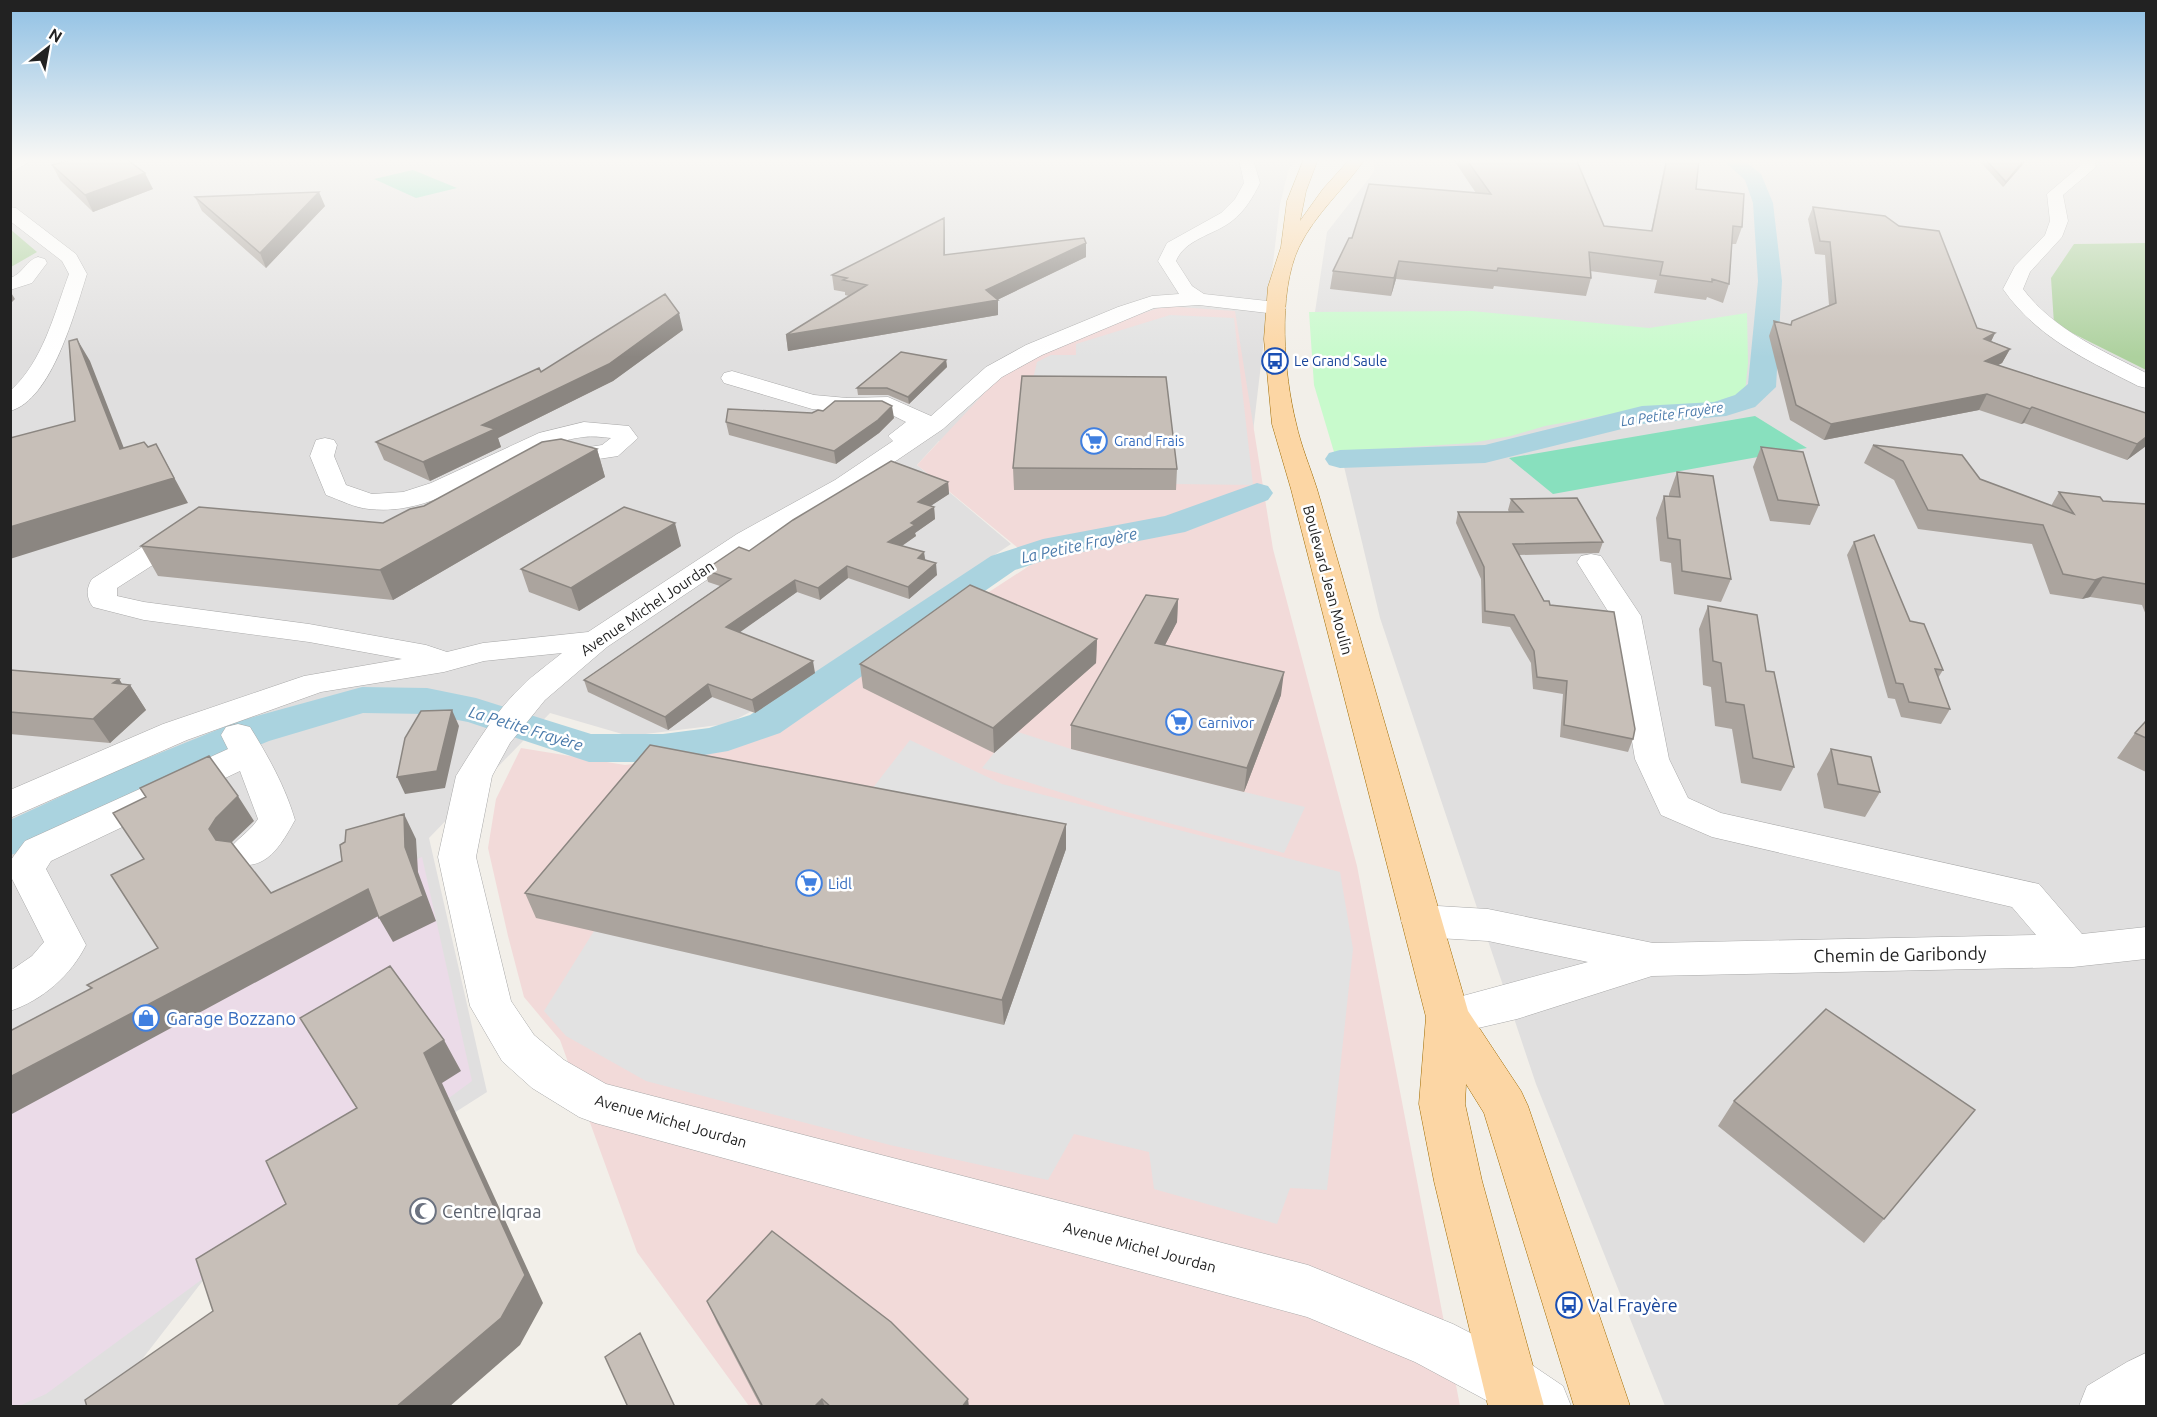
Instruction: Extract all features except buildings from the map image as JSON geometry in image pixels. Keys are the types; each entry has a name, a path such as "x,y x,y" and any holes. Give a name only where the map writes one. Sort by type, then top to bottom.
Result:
{"main road":[{"path":"1290,225 1290,247"},
{"name":"Boulevard Jean Moulin","path":"1306,225 1290,247 1277,297 1275,361 1284,424 1304,489 1449,1017"},
{"path":"1449,1017 1505,1106 1602,1407"},
{"name":"Avenue Michel Jourdan","path":"1449,1017 1442,1104 1458,1181 1523,1398"}],"street":[{"path":"10,404 36,380 53,343 78,274 70,258 27,225"},
{"path":"1198,299 1185,290 1167,261 1173,247 1212,225"},
{"path":"2057,225 2053,237 2022,270 2013,289 2023,306 2060,336 2146,381"},
{"path":"10,284 25,279 38,263"},
{"path":"1179,277 1225,283"},
{"path":"1258,285 1277,297"},
{"name":"Avenue Michel Jourdan","path":"1277,297 1152,303 1125,311 1034,350 994,372 935,424 844,485 747,540 596,640 534,693 497,737 474,776 457,857 491,1006 518,1048 548,1074 595,1102 1308,1291 1434,1343 1523,1398"},
{"path":"732,378 812,402 847,405 888,404 923,421 849,469 844,485"},
{"path":"325,445 322,456 335,490 348,498 376,503 405,500 430,493 515,450 578,430 603,427 621,431 626,438 609,452 566,456 541,462 473,500"},
{"path":"208,525 184,532 102,585 103,601 144,611 309,633 426,654 444,662"},
{"path":"1591,562 1626,616 1652,759 1674,806 1712,824 2025,895 2073,951"},
{"path":"10,994 47,968 66,945 26,868 38,851 239,735 315,683 444,662 483,652 596,640"},
{"path":"10,805 175,732 239,735"},
{"path":"239,735 277,820 264,840 246,853"},
{"name":"Chemin de Garibondy","path":"1421,921 1488,925 1653,960 2073,951 2146,943"},
{"name":"Chemin de Garibondy","path":"1449,1017 1517,1001 1653,960"},
{"path":"2107,1407 2146,1381"}],"shaded area":[{"path":"10,225 1277,225 1248,474 939,441 917,465 1011,544 794,689 727,724 629,736 550,713 429,838 487,1092 215,1265 106,1406 11,1406"},
{"path":"1332,225 2146,225 2146,243 2074,244 2054,324 2146,370 2146,1406 1665,1406 1536,1084 1380,618 1312,332 1327,232"},
{"path":"1164,306 1235,311 1273,549 1357,866 1460,1406 749,1406 637,1252 560,1040 524,997 488,848 496,799 521,748 625,765 697,756 767,737 1035,562 917,465 1018,357"},
{"path":"1170,315 1234,318 1253,485 1175,484 1032,383 1037,362 1051,355 1076,355 1076,344"},
{"path":"1018,732 1071,749 1305,807 1284,853 1111,808 982,768 994,753"},
{"path":"910,740 1002,784 1340,872 1353,949 1327,1190 1290,1188 1277,1224 1154,1189 1149,1152 1074,1134 1048,1180 890,1145 646,1081 566,1036 544,1011 594,931 858,807"},
{"path":"422,857 472,1081 46,1394 19,1406 11,1406 10,1054 204,948"}],"green space":[{"path":"10,229 37,252 11,267 10,267"},
{"path":"2146,243 2146,370 2054,324 2051,278 2074,244"},
{"path":"1472,311 1649,328 1747,313 1748,363 1745,392 1735,401 1706,406 1635,410 1545,426 1511,436 1471,443 1334,452 1314,385 1309,312"},
{"path":"1755,416 1807,448 1553,494 1509,458"}],"waterway":[{"name":"La Petite Frayère","path":"1340,459 1485,454 1642,415 1716,410 1745,401 1762,387 1770,281 1765,225"},
{"name":"La Petite Frayère","path":"10,839 133,781 254,731 362,700 427,701 476,711 589,748 663,748 713,741 765,724 1003,563 1043,549 1173,525 1257,493"}],"place":[{"name":"Le Grand Saule","path":"1275,361"},
{"name":"Grand Frais","path":"1094,441"},
{"name":"Carnivor","path":"1179,722"},
{"name":"Lidl","path":"809,883"},
{"name":"Garage Bozzano","path":"146,1018"},
{"name":"Centre Iqraa","path":"423,1211"},
{"name":"Val Frayère","path":"1569,1305"}]}
